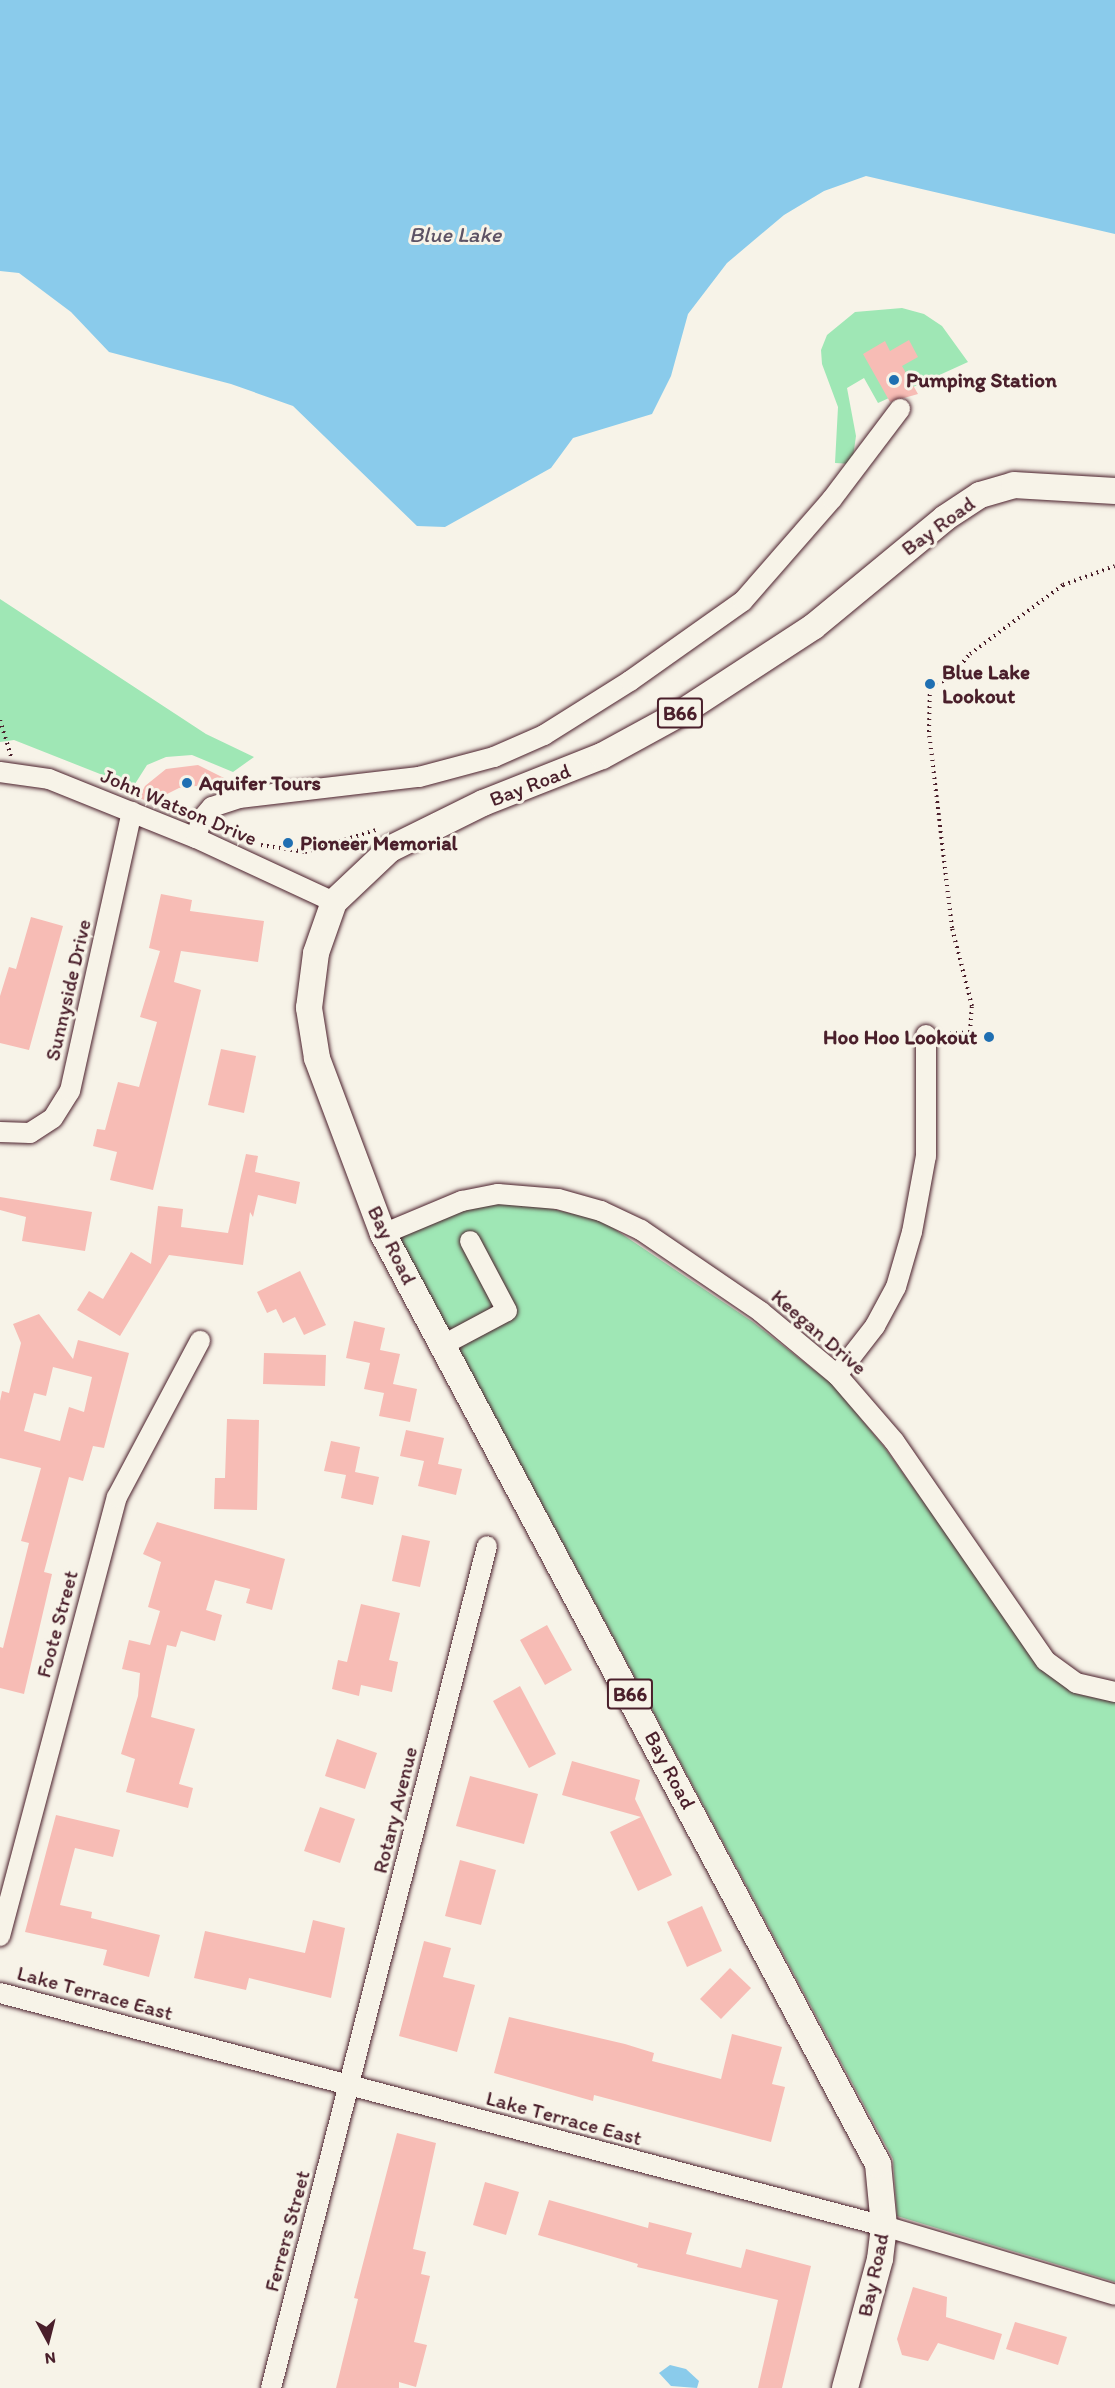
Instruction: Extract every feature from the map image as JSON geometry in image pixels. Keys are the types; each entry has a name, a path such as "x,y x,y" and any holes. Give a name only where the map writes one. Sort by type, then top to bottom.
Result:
{"main road":[{"name":"Bay Road","path":"845,2388 880,2259 884,2226 878,2164 850,2107 383,1234 317,1058 309,1008 316,953 334,902 390,849 483,803 602,756 750,670 813,627 945,518 980,495 1014,485 1115,491"}],"street":[{"path":"196,838 201,820 212,807 239,798 419,777 494,757 544,735 648,669 743,601 832,499 900,409"},
{"name":"John Watson Drive","path":"8,772 49,779 132,812 196,838 334,902"},
{"name":"Sunnyside Drive","path":"0,1131 30,1132 53,1118 70,1091 132,812"},
{"path":"837,1375 875,1326 896,1287 912,1233 926,1156 926,1035"},
{"name":"Keegan Drive","path":"383,1234 462,1201 498,1194 527,1194 601,1211 641,1230 761,1312 837,1375 894,1442 1046,1661 1076,1683 1115,1692"},
{"path":"443,1346 507,1311 470,1241"},
{"name":"Foote Street","path":"0,1936 117,1497 200,1341"},
{"name":"Rotary Avenue","path":"350,2086 487,1546"},
{"name":"Lake Terrace East","path":"0,1993 884,2226 1115,2295"},
{"name":"Ferrers Street","path":"271,2388 350,2086"}],"path":[{"path":"926,1035 970,1032 972,1006 952,928 929,732 930,684 948,680 970,654 1063,585 1115,566"},
{"path":"0,720 8,745 8,772"},
{"path":"0,738 8,745"}],"green space":[{"path":"902,308 924,314 942,326 968,362 878,403 864,378 847,388 856,436 852,464 835,463 838,407 822,364 821,350 827,335 855,312"},
{"path":"0,599 206,734 254,757 233,772 192,755 166,757 147,765 133,787 14,740 0,742"},
{"path":"517,1201 601,1220 753,1322 833,1385 885,1448 1043,1669 1077,1694 1115,1702 1115,2282 897,2216 893,2159 399,1237 463,1208"}],"water":[{"name":"Blue Lake","path":"0,0 1115,0 1115,234 866,176 824,191 784,215 727,263 688,314 671,376 652,414 573,438 551,468 445,527 417,526 293,406 231,384 109,352 71,312 19,273 0,271"},
{"path":"670,2365 686,2369 699,2381 697,2388 671,2386 659,2373"}],"building":[{"name":"Pumping Station","path":"909,340 918,357 902,366 918,394 890,402 863,354 885,341 890,351"},
{"name":"Aquifer Tours","path":"198,765 228,780 220,792 196,786 179,788 167,794 160,806 139,798 145,786 166,769"},
{"path":"161,894 192,900 190,911 264,921 258,962 181,951 174,982 201,990 153,1190 110,1180 117,1152 93,1146 97,1129 105,1130 118,1082 139,1087 157,1022 140,1017 160,951 149,948"},
{"path":"31,917 63,926 29,1050 0,1043 0,996 9,967 16,969"},
{"path":"221,1049 256,1056 244,1113 208,1105"},
{"path":"246,1154 258,1156 255,1172 300,1182 296,1204 258,1195 253,1217 250,1212 243,1265 169,1255 120,1336 77,1310 89,1291 103,1299 131,1252 151,1264 158,1206 183,1209 181,1227 228,1233"},
{"path":"0,1197 92,1212 85,1251 22,1241 26,1217 0,1210"},
{"path":"300,1271 326,1325 304,1335 295,1317 283,1323 276,1309 267,1313 257,1292"},
{"path":"39,1314 73,1359 78,1340 129,1353 104,1448 93,1446 83,1481 69,1477 44,1572 52,1574 24,1694 0,1688 0,1647 3,1648 29,1543 21,1541 41,1468 0,1458 0,1401 2,1391 9,1393 21,1343 13,1324","holes":["53,1367 92,1377 84,1412 69,1407 60,1441 24,1431 34,1393 46,1396"]},
{"path":"354,1321 385,1328 380,1350 400,1354 393,1384 417,1389 410,1422 379,1416 384,1393 364,1389 370,1363 346,1358"},
{"path":"264,1353 326,1355 325,1386 263,1384"},
{"path":"227,1419 259,1420 257,1510 214,1509 215,1478 225,1478"},
{"path":"406,1430 444,1438 438,1464 462,1469 456,1495 418,1486 424,1461 400,1456"},
{"path":"331,1441 360,1447 355,1472 379,1477 373,1505 341,1498 346,1475 324,1471"},
{"path":"157,1522 285,1559 272,1610 246,1603 250,1589 215,1580 206,1610 222,1615 215,1641 181,1631 176,1647 167,1645 151,1717 195,1729 179,1784 193,1788 188,1808 126,1792 135,1759 121,1754 138,1696 140,1673 122,1669 129,1640 150,1645 160,1611 148,1607 161,1562 143,1554"},
{"path":"402,1535 430,1541 420,1587 392,1581"},
{"path":"361,1604 400,1613 389,1660 398,1662 392,1692 361,1685 359,1696 332,1689 338,1660 347,1662"},
{"path":"547,1625 572,1670 545,1685 520,1640"},
{"path":"520,1686 556,1754 529,1768 493,1701"},
{"path":"337,1739 377,1753 365,1789 325,1776"},
{"path":"572,1761 640,1780 635,1799 672,1875 638,1891 610,1832 641,1817 562,1795"},
{"path":"470,1776 538,1794 524,1844 456,1826"},
{"path":"320,1807 355,1819 340,1863 304,1851"},
{"path":"56,1815 120,1830 113,1857 75,1848 60,1905 92,1912 91,1918 160,1935 149,1977 103,1965 107,1950 25,1932"},
{"path":"460,1860 496,1870 481,1925 445,1916"},
{"path":"702,1906 722,1951 687,1967 667,1922"},
{"path":"313,1920 345,1928 331,1998 249,1978 246,1990 194,1978 205,1931 305,1953"},
{"path":"424,1941 451,1948 443,1977 475,1985 457,2052 399,2036"},
{"path":"730,1968 751,1988 721,2019 700,1999"},
{"path":"509,2017 625,2044 654,2053 652,2061 721,2079 732,2034 782,2047 772,2084 785,2087 771,2142 594,2095 593,2101 494,2073"},
{"path":"397,2133 436,2143 413,2249 426,2252 421,2274 430,2276 414,2342 427,2345 416,2387 399,2382 399,2388 336,2388 358,2299 354,2298"},
{"path":"485,2182 519,2192 506,2235 473,2225"},
{"path":"549,2200 648,2228 649,2222 692,2233 686,2254 741,2268 746,2249 811,2266 782,2388 758,2388 778,2300 637,2267 638,2264 538,2235"},
{"path":"913,2287 947,2297 946,2317 1002,2334 994,2360 938,2343 928,2361 902,2355 897,2339"},
{"path":"1015,2322 1067,2337 1058,2365 1006,2349"}],"place":[{"name":"Pumping Station","path":"894,380"},
{"name":"Blue Lake Lookout","path":"930,684"},
{"name":"Aquifer Tours","path":"187,783"},
{"name":"Pioneer Memorial","path":"288,843"},
{"name":"Hoo Hoo Lookout","path":"989,1037"}]}
